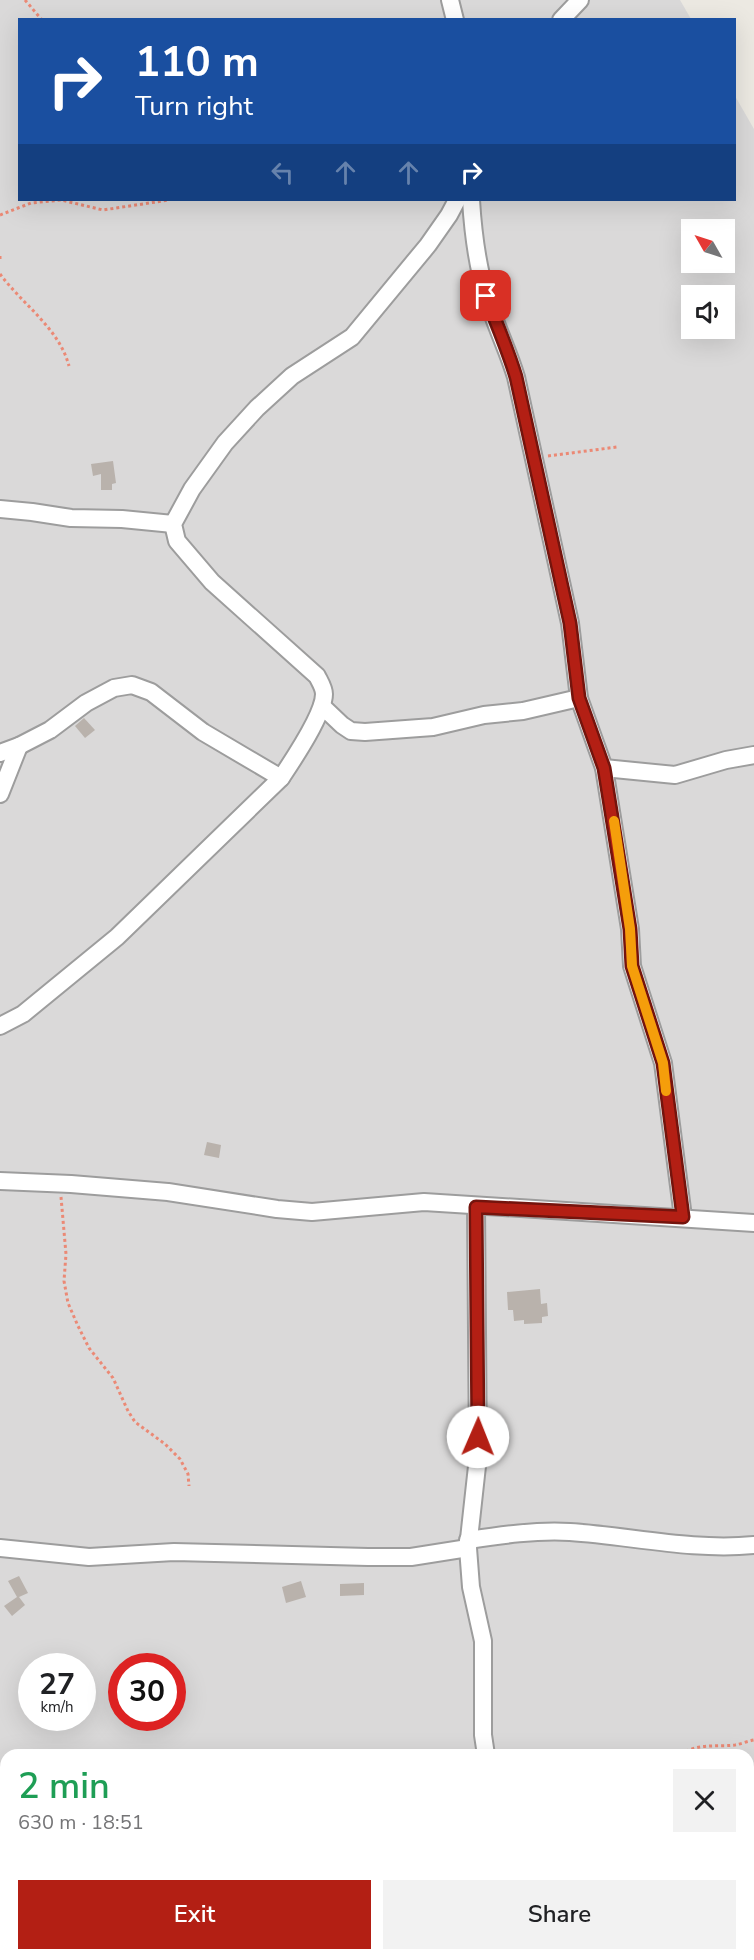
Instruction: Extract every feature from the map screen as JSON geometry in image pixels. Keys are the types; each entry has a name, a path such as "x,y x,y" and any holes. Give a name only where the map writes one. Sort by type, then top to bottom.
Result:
{"street":[{"path":"450,0 454,18"},
{"path":"563,18 580,0"},
{"path":"0,1026 23,1014 117,937 281,778 295,757 322,706 324,693 317,676 212,582 177,541 173,524 192,489 225,443 257,408 292,376 352,337 428,245 456,201"},
{"path":"471,201 477,256 486,296 510,357 535,458 570,623 579,698 604,768 630,929 632,966 663,1063 683,1217"},
{"path":"0,509 71,518 122,519 173,524"},
{"path":"0,753 50,730 86,703 114,688 132,685 151,692 203,732 281,778"},
{"path":"322,706 351,731 365,732 433,727 484,715 523,711 579,698"},
{"path":"0,794 19,746"},
{"path":"604,768 675,775 726,760 754,755"},
{"path":"0,1181 168,1192 277,1209 312,1212 424,1202 754,1223"},
{"path":"476,1207 478,1457 468,1544 471,1587 483,1641 483,1735 485,1749"},
{"path":"0,1548 88,1557 174,1552 411,1557 523,1532 569,1532 682,1545 739,1547 754,1545"}],"path":[{"path":"26,0 40,18"},
{"path":"0,215 31,203 51,201"},
{"path":"65,201 103,210 158,201"},
{"path":"0,256 0,261"},
{"path":"0,274 50,329 66,356 69,366"},
{"path":"535,458 617,447"},
{"path":"61,1184 66,1254 64,1281 68,1303 89,1348 113,1378 135,1422 165,1444 180,1459 188,1474 189,1486"},
{"path":"694,1749 754,1740"}],"shaded area":[{"path":"0,0 680,0 690,18 18,18 18,201 736,201 736,98 754,129 754,1749 0,1749"}],"building":[{"path":"113,461 116,483 112,484 112,490 101,490 101,474 93,476 91,464"},
{"path":"84,718 95,730 85,738 75,726"},
{"path":"207,1142 221,1145 219,1158 204,1155"},
{"path":"540,1289 541,1304 547,1303 548,1316 542,1317 542,1323 524,1324 524,1320 514,1321 513,1310 508,1310 507,1292"},
{"path":"19,1576 28,1593 19,1597 25,1605 12,1616 4,1606 17,1597 8,1581"},
{"path":"301,1581 306,1597 286,1603 282,1587"},
{"path":"364,1583 364,1595 340,1596 340,1584"}],"slow traffic":[{"path":"614,821 630,929 632,966 663,1063 666,1091"}],"route":[{"path":"478,1437 476,1207 683,1217 663,1063 632,966 630,929 604,768 579,698 570,623 526,417 510,357 486,296"}]}
